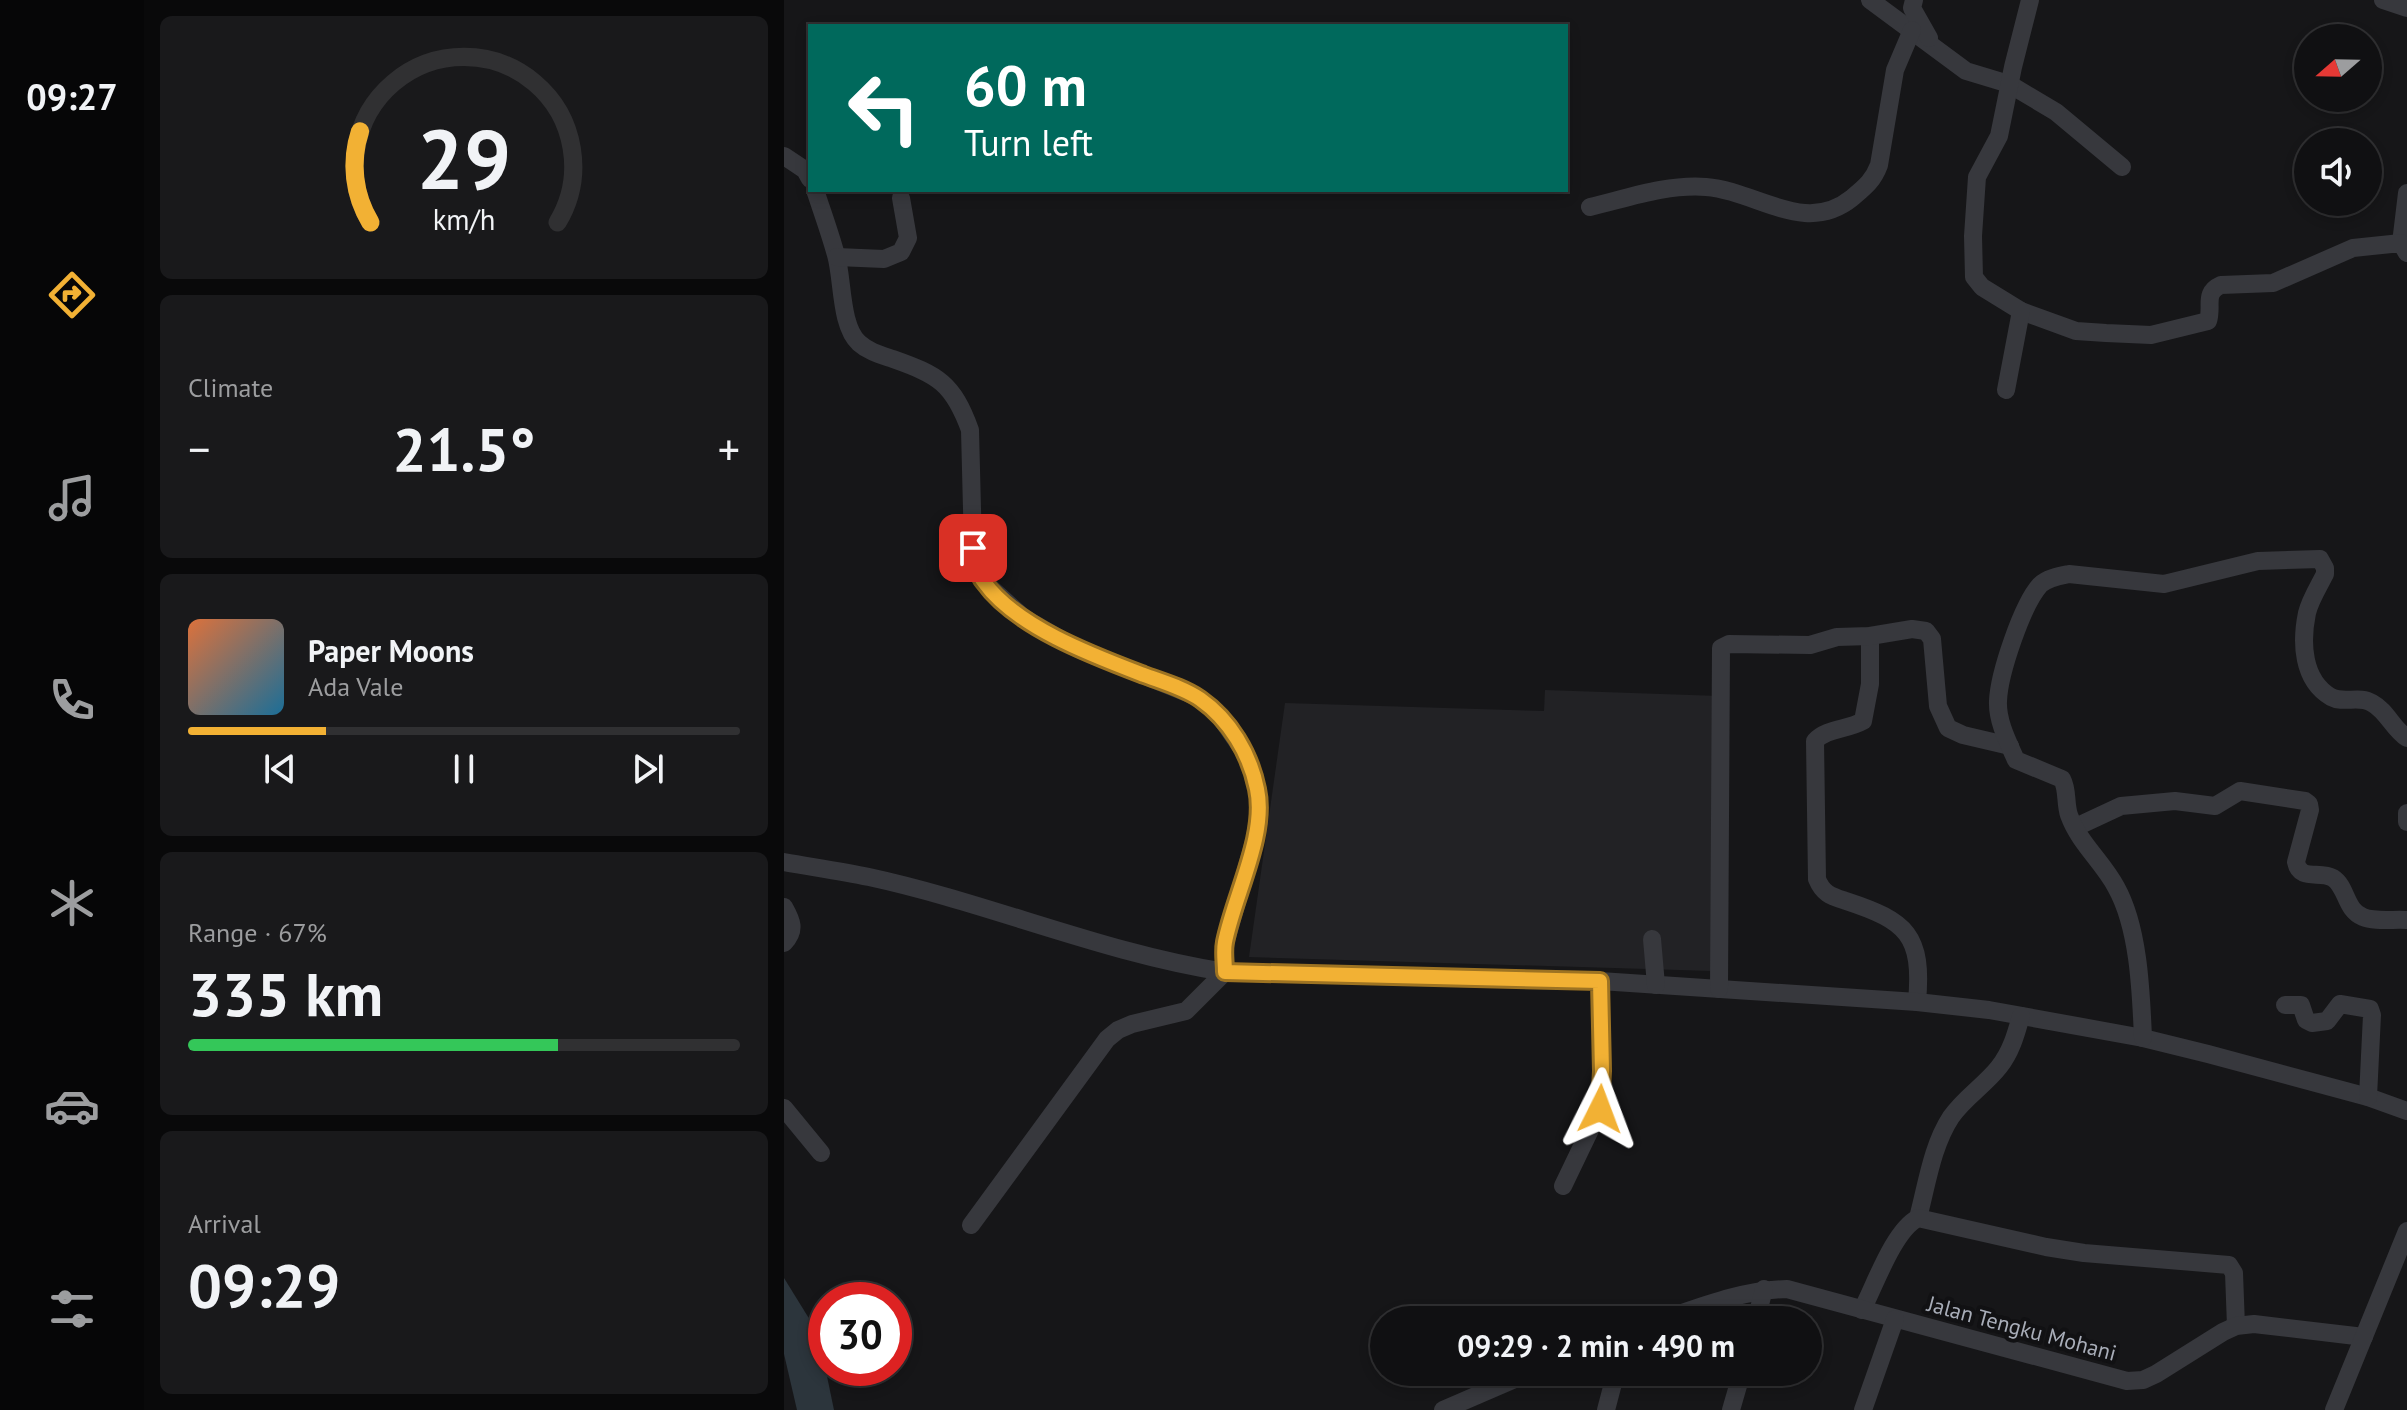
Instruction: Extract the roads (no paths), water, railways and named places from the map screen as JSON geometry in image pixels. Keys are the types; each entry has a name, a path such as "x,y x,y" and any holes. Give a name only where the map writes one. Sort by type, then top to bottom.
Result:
{"street":[{"path":"1870,0 1966,71 2009,84 2056,112 2122,167"},
{"path":"1914,0 1912,8 1935,47"},
{"path":"2030,0 1999,136 1977,177 1973,267 1974,277 1982,287 2021,311 2076,331 2151,335 2202,324 2208,321 2209,295 2221,285 2273,283 2353,248 2404,248 2407,193"},
{"path":"2383,0 2407,8"},
{"path":"1590,207 1666,188 1708,187 1805,215 1823,213 1843,205 1874,180 1895,70 1912,30"},
{"path":"784,156 808,175"},
{"path":"816,192 837,257 850,331 858,343 874,353 919,369 941,381 955,395 964,414 970,430 973,548 983,581 1024,618 1078,649 1197,697 1216,711 1247,756 1258,793 1255,838 1225,944 1225,972 1186,1011 1132,1024 1107,1039 971,1225"},
{"path":"837,257 884,259 901,252 908,238 901,198"},
{"path":"2006,390 2021,311"},
{"path":"2143,1038 2138,970 2129,921 2116,886 2093,857 2076,827 2069,813 2062,779 2016,760 1999,714 1998,699 2016,629 2041,585 2069,574 2164,584 2258,561 2314,558 2323,562 2325,568 2306,624 2306,664 2313,681 2334,699 2369,700 2407,738"},
{"path":"1719,989 1721,648 1729,644 1810,645 1837,637 1870,636 1912,629 1926,631 1932,639 1938,706 1948,728 1963,735 2010,746"},
{"path":"1870,636 1870,684 1863,721 1853,727 1821,734 1815,741 1817,879 1826,894 1885,916 1904,929 1913,942 1918,958 1917,1002"},
{"path":"2076,827 2121,806 2175,801 2215,806 2240,791 2305,801 2310,810 2296,862 2298,870 2331,877 2349,906 2363,918 2407,920"},
{"path":"2407,813 2407,822"},
{"path":"784,862 870,877 1118,950 1225,972 1600,981 1917,1002 2021,1016 2143,1038 2275,1071 2407,1111"},
{"path":"784,907 793,926 791,935 784,943"},
{"path":"1652,939 1656,985"},
{"path":"1563,1186 1600,1109 1600,981"},
{"path":"2285,1005 2301,1005 2306,1020 2312,1023 2327,1021 2340,1004 2370,1009 2368,1097"},
{"path":"1918,1218 1937,1143 1953,1115 1999,1068 2014,1042 2021,1016"},
{"path":"784,1108 821,1153"},
{"path":"1862,1310 1899,1237 1910,1222 1918,1218 2084,1253 2229,1265 2234,1273 2236,1326 2254,1324 2364,1337"},
{"path":"2334,1410 2407,1231"},
{"path":"1760,1306 1764,1289"},
{"name":"Jalan Tengku Mohani","path":"1704,1306 1764,1289 1787,1289 2127,1381 2143,1380 2156,1374 2236,1326"},
{"path":"1863,1410 1895,1319"},
{"path":"1443,1410 1499,1386"},
{"path":"1606,1410 1612,1386"},
{"path":"1731,1410 1738,1386"}]}
